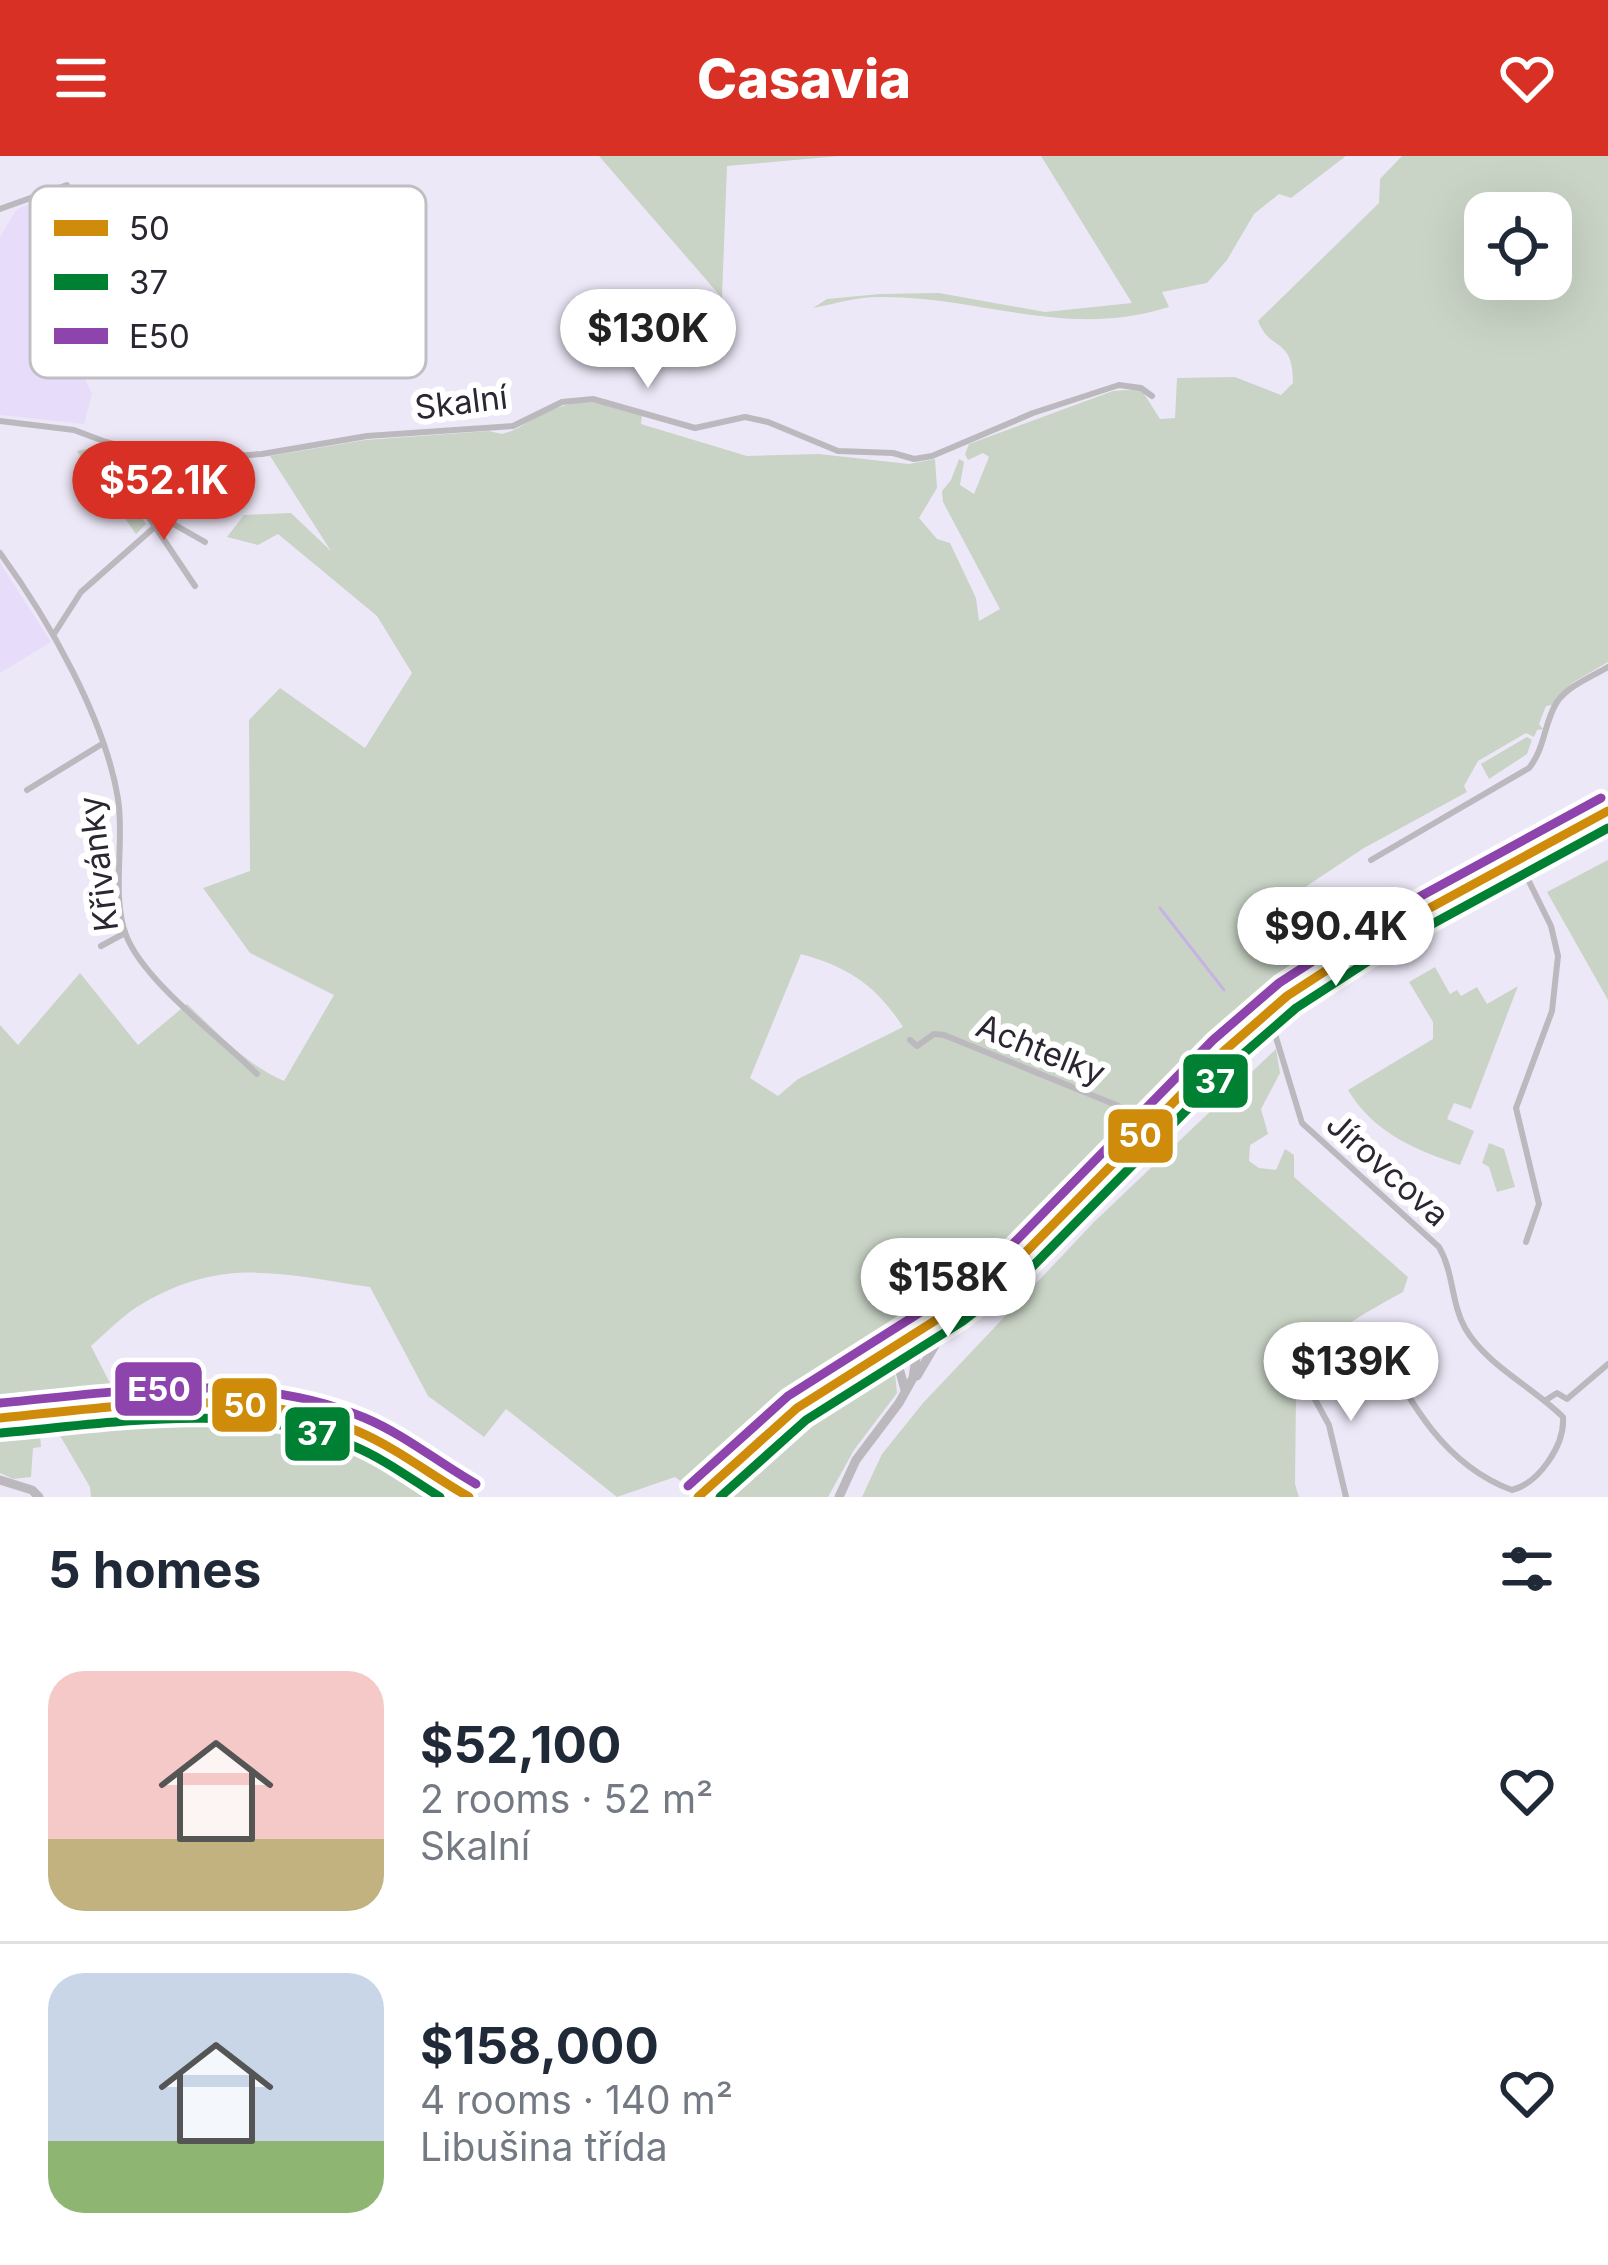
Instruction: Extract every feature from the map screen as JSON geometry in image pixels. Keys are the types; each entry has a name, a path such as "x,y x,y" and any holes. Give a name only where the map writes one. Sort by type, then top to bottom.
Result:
{"street":[{"path":"0,209 30,198"},
{"name":"Skalní","path":"0,421 74,430 175,460 262,454 368,436 513,426 562,401 593,399 695,428 745,417 838,451 893,453 914,459 1119,385 1141,388 1152,396"},
{"path":"106,442 109,458 195,586"},
{"path":"144,507 205,542"},
{"path":"54,634 81,592 157,525"},
{"name":"Křivánky","path":"0,553 54,634 102,744 118,799 125,933 166,990 257,1074"},
{"path":"1371,860 1529,768 1557,703 1572,688 1608,667"},
{"path":"27,790 102,744"},
{"path":"698,1497 788,1416 961,1304 1046,1234 1268,1011 1382,934 1608,811"},
{"path":"1518,860 1551,926 1558,956 1552,1011 1516,1108 1539,1204 1526,1242"},
{"path":"101,946 125,933"},
{"name":"Jírovcova","path":"1268,1011 1302,1123 1439,1247 1450,1268 1464,1326 1480,1348 1546,1400"},
{"name":"Achtelky","path":"910,1040 917,1046 934,1034 944,1035 1156,1122"},
{"path":"839,1497 862,1450 903,1397 961,1304"},
{"path":"1370,1325 1429,1431 1512,1490 1535,1479 1562,1435 1563,1417 1546,1400 1557,1393 1567,1399 1608,1364"},
{"path":"903,1397 916,1368 909,1339"},
{"path":"875,1359 901,1371 903,1397"},
{"path":"1300,1372 1330,1425 1346,1497"},
{"path":"0,1418 182,1404 231,1404 306,1414 384,1444 469,1497"},
{"path":"0,1480 37,1495"}],"shaded area":[{"path":"30,204 30,378 85,378 92,394 84,424 0,415 0,237 17,209"},
{"path":"0,563 51,642 0,673"}],"green space":[{"path":"599,156 839,156 727,166 722,298"},
{"path":"1041,156 1346,156 1291,198 1279,194 1254,214 1207,283 1162,292 1169,307 1096,319 885,297 813,308 827,299 939,293 1045,312 1132,303"},
{"path":"1402,156 1608,156 1608,662 1572,683 1546,706 1539,724 1543,729 1534,737 1526,733 1478,761 1464,786 1467,792 1364,848 1275,907 1279,916 1255,930 1269,954 1285,945 1308,946 1305,971 1254,1010 1068,1196 949,1291 881,1334 864,1339 792,1391 686,1485 675,1477 617,1497 506,1409 484,1437 428,1396 370,1287 281,1274 200,1279 135,1308 91,1346 114,1391 0,1402 0,1025 18,1045 80,973 138,1045 187,1004 245,1057 284,1081 334,995 250,953 203,888 250,871 249,720 280,688 365,748 412,673 377,616 278,534 258,545 227,537 244,515 291,513 331,551 270,456 365,440 502,434 565,405 590,402 642,415 641,424 747,456 819,454 909,464 935,459 937,488 919,518 937,539 950,543 976,598 979,621 1000,609 943,502 942,491 959,459 964,462 960,485 974,494 989,457 983,453 968,460 969,444 1113,391 1141,389 1160,419 1175,418 1177,378 1235,377 1281,395 1293,383 1289,358 1258,321 1379,203 1380,179","holes":["801,954 860,980 903,1027 798,1079 778,1096 750,1078"]},
{"path":"95,447 146,524 136,534 77,451"},
{"path":"1527,737 1532,740 1527,754 1489,779 1481,764"},
{"path":"1608,860 1608,1000 1547,892"},
{"path":"1435,967 1450,994 1457,990 1461,996 1477,987 1487,1004 1518,986 1471,1109 1454,1103 1447,1119 1474,1131 1460,1165 1383,1129 1348,1090 1433,1039 1433,1022 1409,982"},
{"path":"1276,1049 1280,1073 1261,1109 1268,1134 1250,1145 1249,1161 1276,1170 1285,1149 1294,1155 1294,1177 1408,1277 1403,1292 1336,1333 1293,1374 1287,1389 1291,1396 1296,1395 1295,1484 1299,1497 862,1497 882,1454 923,1403 1094,1222"},
{"path":"1489,1143 1504,1149 1515,1187 1497,1192 1489,1167 1482,1163"},
{"path":"879,1368 895,1374 897,1393 854,1450 828,1497 711,1497 815,1406"},
{"path":"231,1413 315,1426 308,1429 311,1435 326,1430 424,1497 91,1497 90,1487 59,1434 138,1425 135,1420 168,1414"},
{"path":"39,1423 41,1447 33,1448 31,1477 13,1479 0,1473 0,1426"}],"waterway":[{"path":"1160,908 1224,990"}],"transit line":[{"name":"E50","path":"688,1486 788,1396 946,1296 1012,1245 1213,1040 1279,983 1375,921 1601,798"},
{"name":"50","path":"698,1497 797,1408 955,1308 1022,1256 1224,1051 1287,996 1382,934 1608,811"},
{"name":"37","path":"720,1497 806,1420 963,1321 1031,1268 1234,1062 1296,1008 1390,947 1608,828"},
{"name":"E50","path":"0,1403 185,1388 277,1393 365,1418 476,1484"},
{"name":"50","path":"0,1418 180,1403 270,1408 357,1431 469,1497"},
{"name":"37","path":"1,1433 178,1418 266,1423 351,1445 440,1497"}]}
